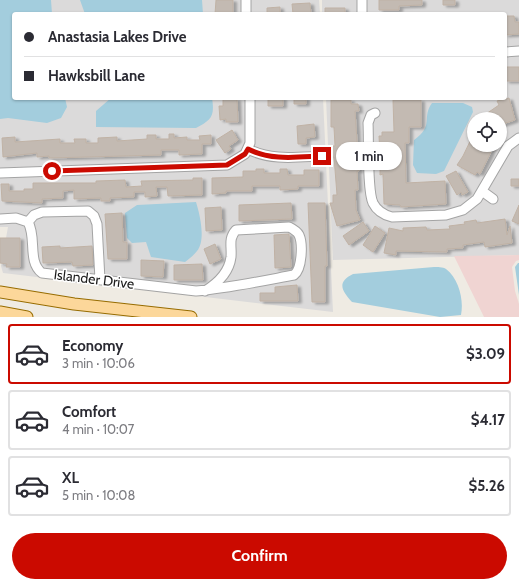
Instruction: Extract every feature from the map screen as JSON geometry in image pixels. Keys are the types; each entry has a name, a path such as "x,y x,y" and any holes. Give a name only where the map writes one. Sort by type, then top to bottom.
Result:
{"main road":[{"path":"0,292 74,304 191,317"},
{"path":"0,312 27,317"}],"street":[{"path":"246,0 246,12"},
{"path":"362,0 362,12"},
{"path":"507,52 519,51"},
{"path":"0,173 227,165 245,154 248,149 251,132 250,100"},
{"path":"375,113 371,116 368,123 371,196 376,208 380,212 392,217 454,213 470,205 482,191 508,146 519,138"},
{"path":"248,149 263,156 272,157 322,156"},
{"path":"482,191 493,199"},
{"path":"0,219 16,218 28,222 34,215 42,212 88,211 94,216 97,224 100,280"},
{"name":"Islander Drive","path":"28,222 33,237 34,262 36,269 42,273 196,291 205,291 226,288 294,275 298,272 301,266 300,236 290,227 236,230 232,234 230,240 231,257 225,273 218,282 205,291"}],"shaded area":[{"path":"0,0 319,0 320,12 12,12 12,100 323,100 333,312 3,273 1,266 8,227 0,227"},
{"path":"322,0 519,0 519,255 333,260 326,100 507,100 507,12 322,12","holes":["428,109 436,174 414,140 423,134 427,126"]},
{"path":"519,255 519,260 516,261 512,267 515,291 519,304 519,317 484,317 454,256"}],"water":[{"path":"0,0 51,0 52,12 12,12 12,100 65,100 67,107 61,118 47,123 8,118 0,119"},
{"path":"80,0 202,0 203,12 84,12"},
{"path":"109,100 212,100 213,104 211,117 205,123 196,128 96,127 96,111"},
{"path":"432,103 463,103 472,107 473,112 467,112 467,124 444,171 436,174 417,173 413,165 414,140 420,135 426,126 429,108"},
{"path":"196,202 202,234 201,241 197,251 185,262 151,257 146,242 132,243 127,238 125,213 137,205"},
{"path":"519,263 519,295 515,267"},
{"path":"442,267 446,269 454,278 460,290 462,303 461,315 440,317 352,302 345,294 342,286 345,280 353,274"}],"building":[{"path":"216,0 233,0 233,12 215,12"},
{"path":"379,0 422,0 422,5 399,6 399,10 379,10"},
{"path":"443,0 455,0 455,5 443,5"},
{"path":"310,3 311,12 293,12 292,4"},
{"path":"280,7 280,12 267,12 267,8"},
{"path":"325,8 345,8 345,12 325,12"},
{"path":"507,16 514,16 515,22 519,22 519,34 507,35"},
{"path":"507,67 519,67 519,81 507,81"},
{"path":"509,98 515,120 507,123 507,112 489,112 499,105 497,101 507,100"},
{"path":"223,100 237,100 238,122 226,122 226,119 220,120 219,106 223,106"},
{"path":"268,100 283,100 283,106 268,106"},
{"path":"294,100 306,100 306,104 294,104"},
{"path":"331,100 351,100 351,104 358,104 359,111 355,111 359,171 357,171 358,190 355,190 356,210 360,220 337,226 330,203 333,203 333,195 337,195 334,157 330,157 330,146 335,146 334,127 331,127"},
{"path":"393,100 421,100 421,127 409,127 409,143 405,143 406,183 445,181 446,204 401,207 400,205 384,204 383,174 380,175 380,167 383,167 383,155 380,155 379,136 382,136 382,132 394,132"},
{"path":"314,124 315,137 306,138 306,144 298,144 297,126"},
{"path":"232,130 238,140 229,146 231,149 225,153 216,140"},
{"path":"169,134 174,134 174,138 187,137 187,140 200,140 199,136 211,135 211,144 202,144 202,154 179,155 179,150 161,150 161,155 49,158 49,156 37,157 37,153 3,157 2,138 15,137 15,142 60,139 60,143 75,143 74,139 86,139 86,143 98,143 98,138 117,137 117,141 147,139 147,135 156,135 156,139 169,139"},
{"path":"467,148 467,152 491,152 480,174 477,172 475,175 457,165"},
{"path":"256,169 264,169 264,173 280,173 280,169 287,169 288,175 304,175 304,170 319,170 319,186 298,186 298,189 280,190 280,186 252,186 252,191 226,191 226,193 212,194 212,178 243,177 243,171 256,171"},
{"path":"456,171 468,192 462,195 461,192 457,195 446,176"},
{"path":"193,178 202,178 202,195 168,196 167,187 156,187 157,196 145,197 145,192 134,192 134,197 110,198 110,201 101,201 101,198 74,199 74,190 63,191 63,198 42,199 42,203 2,201 1,184 9,184 9,191 24,191 24,189 33,189 33,183 96,183 96,181 125,180 126,187 142,186 141,181 193,180"},
{"path":"511,179 519,179 519,186 511,186"},
{"path":"291,203 292,219 239,221 239,205"},
{"path":"308,203 325,203 327,266 325,266 325,302 312,302"},
{"path":"519,205 519,224 512,221"},
{"path":"221,207 222,230 206,231 205,208"},
{"path":"122,213 123,242 127,242 127,259 108,259 105,214"},
{"path":"505,219 507,235 510,226 512,243 485,247 484,242 463,245 463,248 447,249 447,252 396,251 396,255 384,253 389,228 403,231 403,228 426,227 427,230 450,229 449,226 465,224 464,222 476,220 477,223"},
{"path":"363,222 369,231 349,245 343,236"},
{"path":"375,226 385,233 373,252 363,245"},
{"path":"289,234 291,267 275,268 274,235"},
{"path":"0,238 20,238 20,267 6,267 7,264 0,263"},
{"path":"215,244 221,259 210,264 204,249"},
{"path":"60,246 60,248 92,246 93,265 73,266 72,262 43,263 42,247"},
{"path":"141,260 164,261 163,277 141,276"},
{"path":"202,264 203,280 174,280 174,265"},
{"path":"297,285 298,301 260,301 260,293 275,293 275,287"}],"route":[{"path":"52,171 227,165 245,154 248,149 257,154 272,157 322,156"}]}
